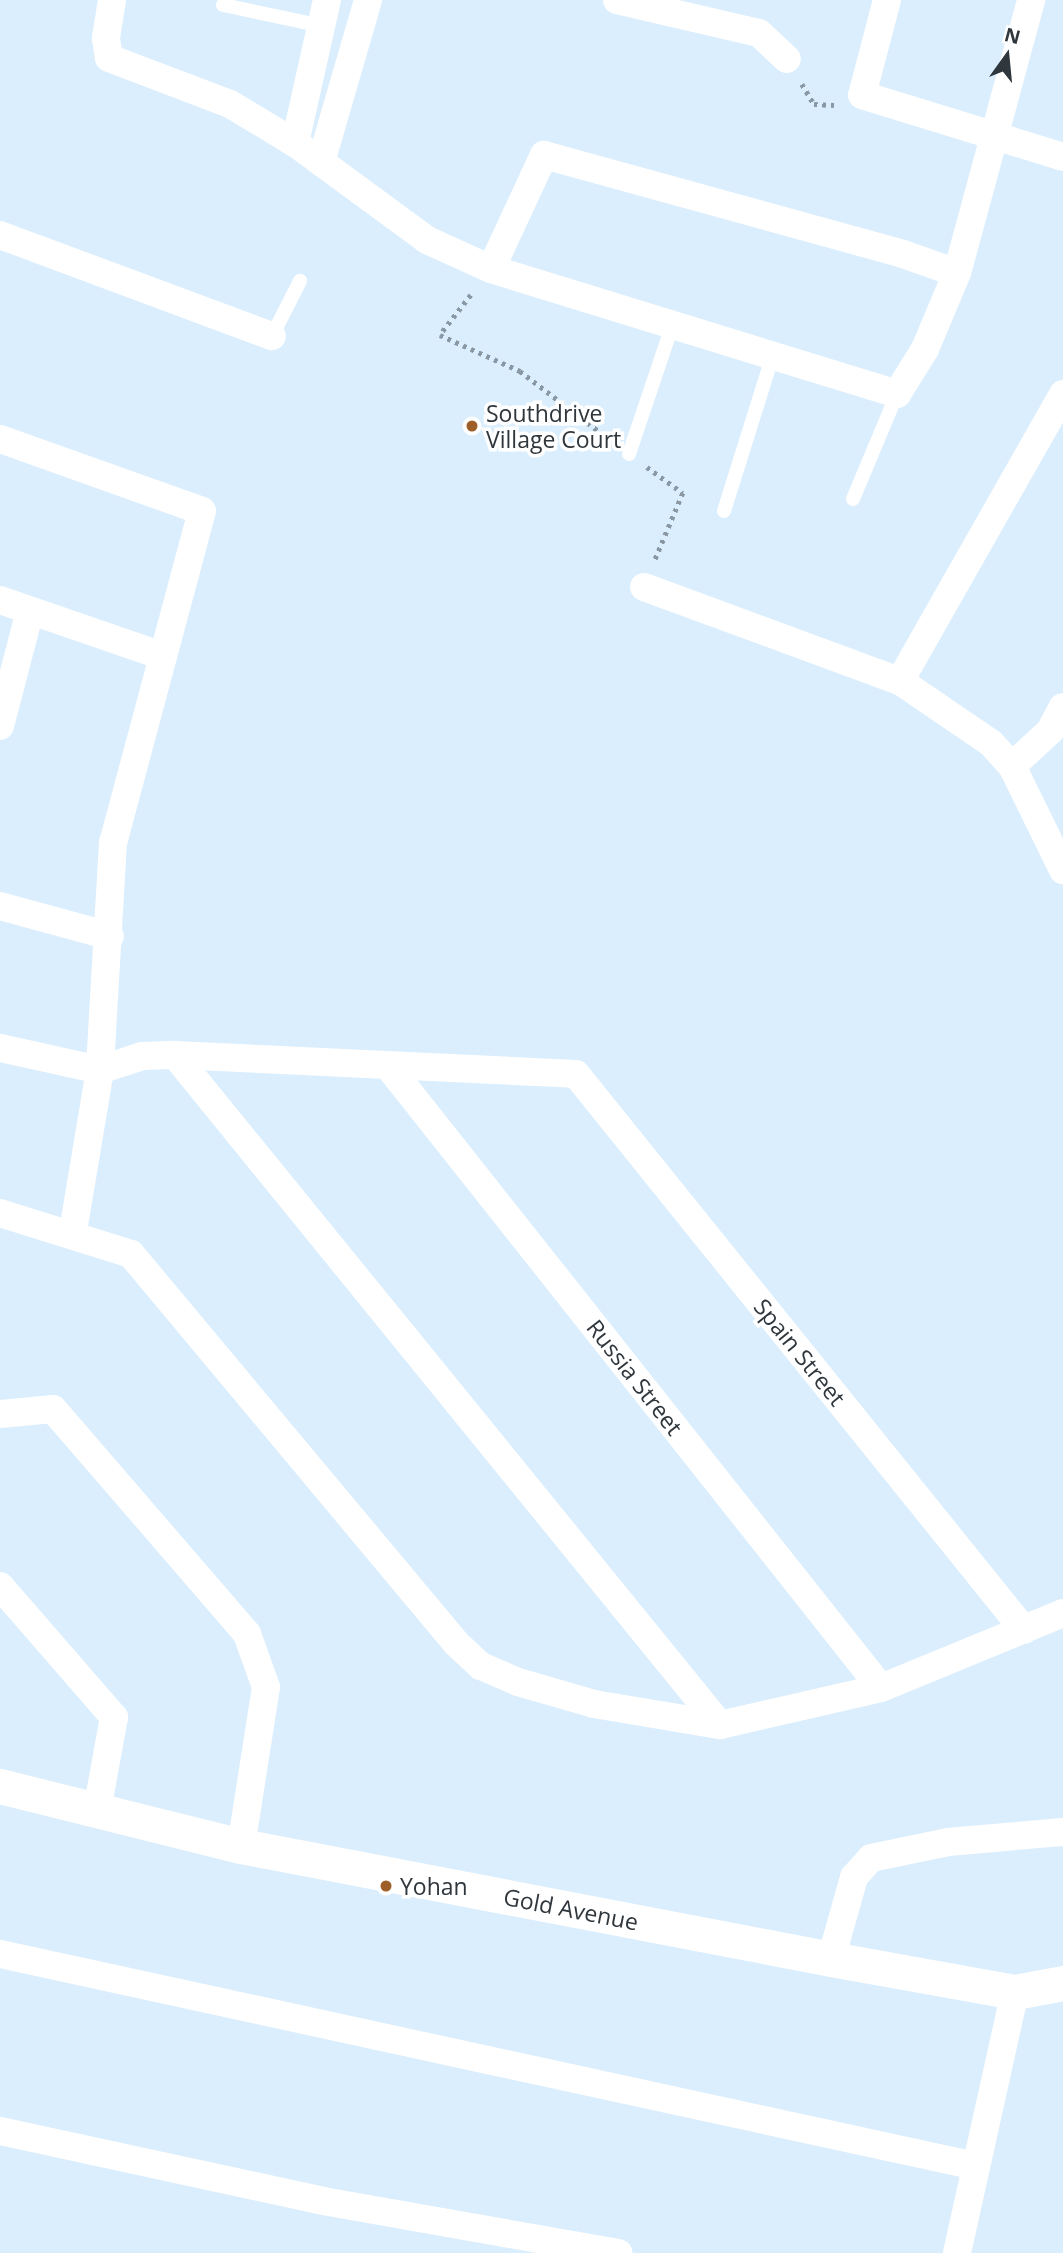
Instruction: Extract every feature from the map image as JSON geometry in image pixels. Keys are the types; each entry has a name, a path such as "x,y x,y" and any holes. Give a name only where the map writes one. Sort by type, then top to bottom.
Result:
{"street":[{"path":"113,0 106,39 109,58 230,104 295,143 428,240 491,270 673,323 897,394 925,349 957,273 1031,0"},
{"path":"321,162 368,0"},
{"path":"617,0 759,33 787,59"},
{"path":"887,0 862,95 1063,157"},
{"path":"295,143 325,13"},
{"path":"491,270 544,155 903,254 957,273"},
{"path":"0,235 272,336"},
{"path":"900,681 1063,394"},
{"path":"0,439 202,511 113,842 110,936 100,1070 73,1232"},
{"path":"644,587 900,681 991,743 1013,766 1063,870"},
{"path":"0,600 163,656"},
{"path":"0,726 30,611"},
{"path":"1013,766 1050,731 1063,707"},
{"path":"0,906 110,936"},
{"path":"0,1048 100,1070 142,1056 175,1055 389,1067"},
{"path":"175,1055 720,1725"},
{"name":"Spain Street","path":"389,1067 576,1074 1024,1630"},
{"name":"Russia Street","path":"389,1067 881,1688"},
{"path":"0,1213 73,1232 131,1254 456,1643 481,1666 594,1704 720,1725 881,1688 1063,1613"},
{"path":"0,1414 53,1409 247,1634 266,1688 242,1846"},
{"path":"0,1586 114,1717 97,1811"},
{"name":"Gold Avenue","path":"0,1786 242,1846 831,1959 1015,1992 1063,1983"},
{"path":"831,1959 854,1877 871,1858 948,1842 1063,1832"},
{"path":"0,1954 976,2166"},
{"path":"957,2253 1015,1992"},
{"path":"0,2131 323,2202 618,2253"}],"lane":[{"path":"223,5 325,13"},
{"path":"272,336 300,281"},
{"path":"629,454 673,323"},
{"path":"723,511 773,355"},
{"path":"853,499 897,394"}],"path":[{"path":"787,59 814,104 850,106 862,95"},
{"path":"491,270 440,335 520,371 683,493 644,587"}],"place":[{"name":"Southdrive Village Court","path":"472,426"},
{"name":"Yohan","path":"386,1886"}]}
